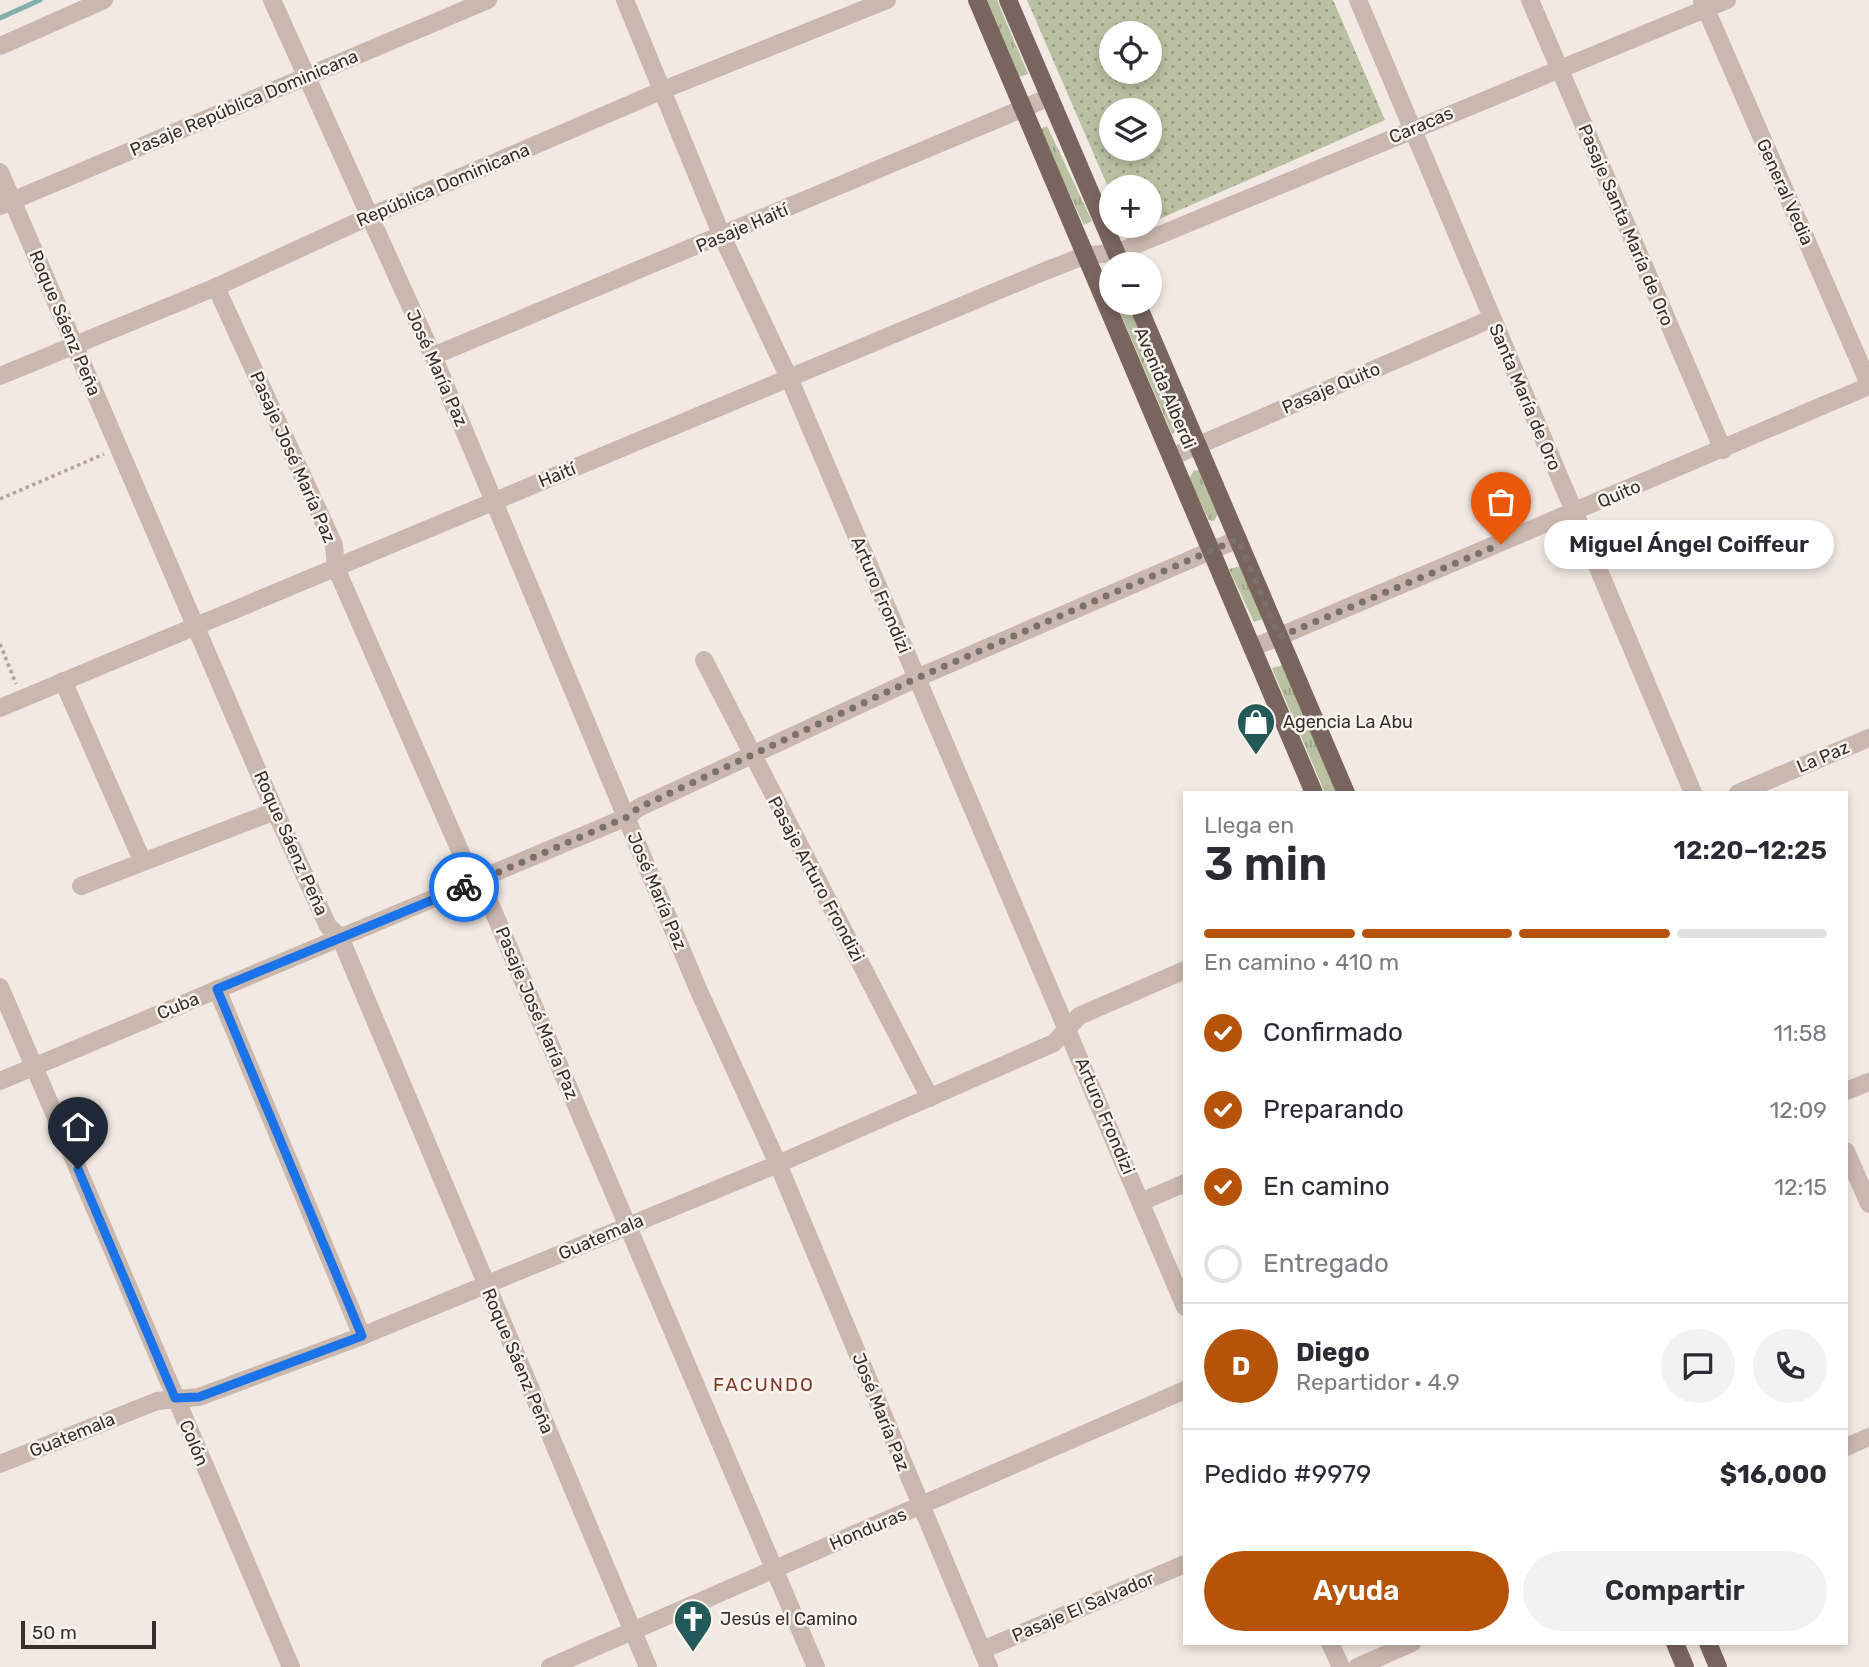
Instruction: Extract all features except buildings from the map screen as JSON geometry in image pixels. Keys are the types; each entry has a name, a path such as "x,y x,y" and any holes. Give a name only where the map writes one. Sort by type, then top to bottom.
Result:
{"main road":[{"name":"Avenida Alberdi","path":"977,0 1313,791"},
{"path":"1009,0 1116,252"},
{"name":"Avenida Alberdi","path":"1142,315 1345,791"},
{"path":"1676,1645 1685,1667"},
{"path":"1709,1645 1718,1667"}],"street":[{"path":"0,46 104,0"},
{"name":"José María Paz","path":"272,0 433,356 698,989 778,1164 989,1667"},
{"name":"Pasaje República Dominicana","path":"6,203 488,0"},
{"name":"Arturo Frondizi","path":"625,0 722,236 790,380 1183,1302"},
{"name":"República Dominicana","path":"0,376 216,287 368,217 663,90 887,0"},
{"name":"Santa María de Oro","path":"1358,0 1692,791"},
{"name":"Pasaje Santa María de Oro","path":"1530,0 1723,450"},
{"name":"Caracas","path":"1135,252 1413,128 1704,4 1727,0"},
{"name":"General Vedia","path":"1704,4 1869,385"},
{"name":"Pasaje Haití","path":"433,356 1050,97"},
{"name":"Roque Sáenz Peña","path":"0,172 6,203 119,447 275,811 328,926 340,937 648,1667"},
{"name":"Haití","path":"0,708 1086,255 1099,257"},
{"name":"Pasaje José María Paz","path":"216,287 334,545 337,568 468,869 480,880 816,1667"},
{"name":"Pasaje Quito","path":"1171,457 1492,320"},
{"name":"Quito","path":"1252,648 1723,450 1869,385"},
{"name":"Cuba","path":"0,1081 627,817 638,808 917,678 1238,539"},
{"name":"Pasaje Arturo Frondizi","path":"704,660 930,1098"},
{"path":"64,681 142,860"},
{"name":"La Paz","path":"1743,791 1869,738"},
{"path":"81,886 142,860 275,811"},
{"name":"Guatemala","path":"0,1464 157,1401 199,1397 362,1336 778,1164 1054,1043 1079,1016 1183,972"},
{"name":"Colón","path":"0,987 292,1667"},
{"path":"217,989 362,1336"},
{"path":"1848,1090 1869,1082"},
{"path":"1848,1155 1869,1204"},
{"path":"1141,1202 1183,1184"},
{"name":"Honduras","path":"550,1667 1183,1391"},
{"path":"1848,1446 1869,1437"},
{"name":"Pasaje El Salvador","path":"982,1650 1183,1565"},
{"path":"1331,1645 1341,1667"},
{"path":"1357,1667 1407,1645"}],"path":[{"path":"0,499 119,447"},
{"path":"0,644 22,698"}],"green space":[{"path":"985,0 997,0 1028,74 1019,77"},
{"path":"1027,0 1333,0 1385,120 1162,218 1162,175 1103,175"},
{"path":"1047,126 1092,221 1084,225 1039,129"},
{"path":"1121,315 1134,315 1180,429 1172,434"},
{"path":"1194,470 1199,471 1218,514 1214,521 1209,520 1189,479"},
{"path":"1240,566 1263,619 1254,622 1229,569"},
{"path":"1283,665 1336,791 1324,791 1272,668"}],"waterway":[{"path":"0,18 40,0"}],"way so far":[{"path":"464,887 627,817 638,808 917,678 1238,539 1279,637 1501,544"}],"place":[{"name":"Miguel Ángel Coiffeur","path":"1501,544"},
{"name":"Agencia La Abu","path":"1256,756"},
{"name":"Jesús el Camino","path":"693,1653"}],"district":[{"name":"FACUNDO","path":"764,1384"}],"route":[{"path":"78,1169 175,1398 199,1397 362,1336 217,989 464,887"}]}
